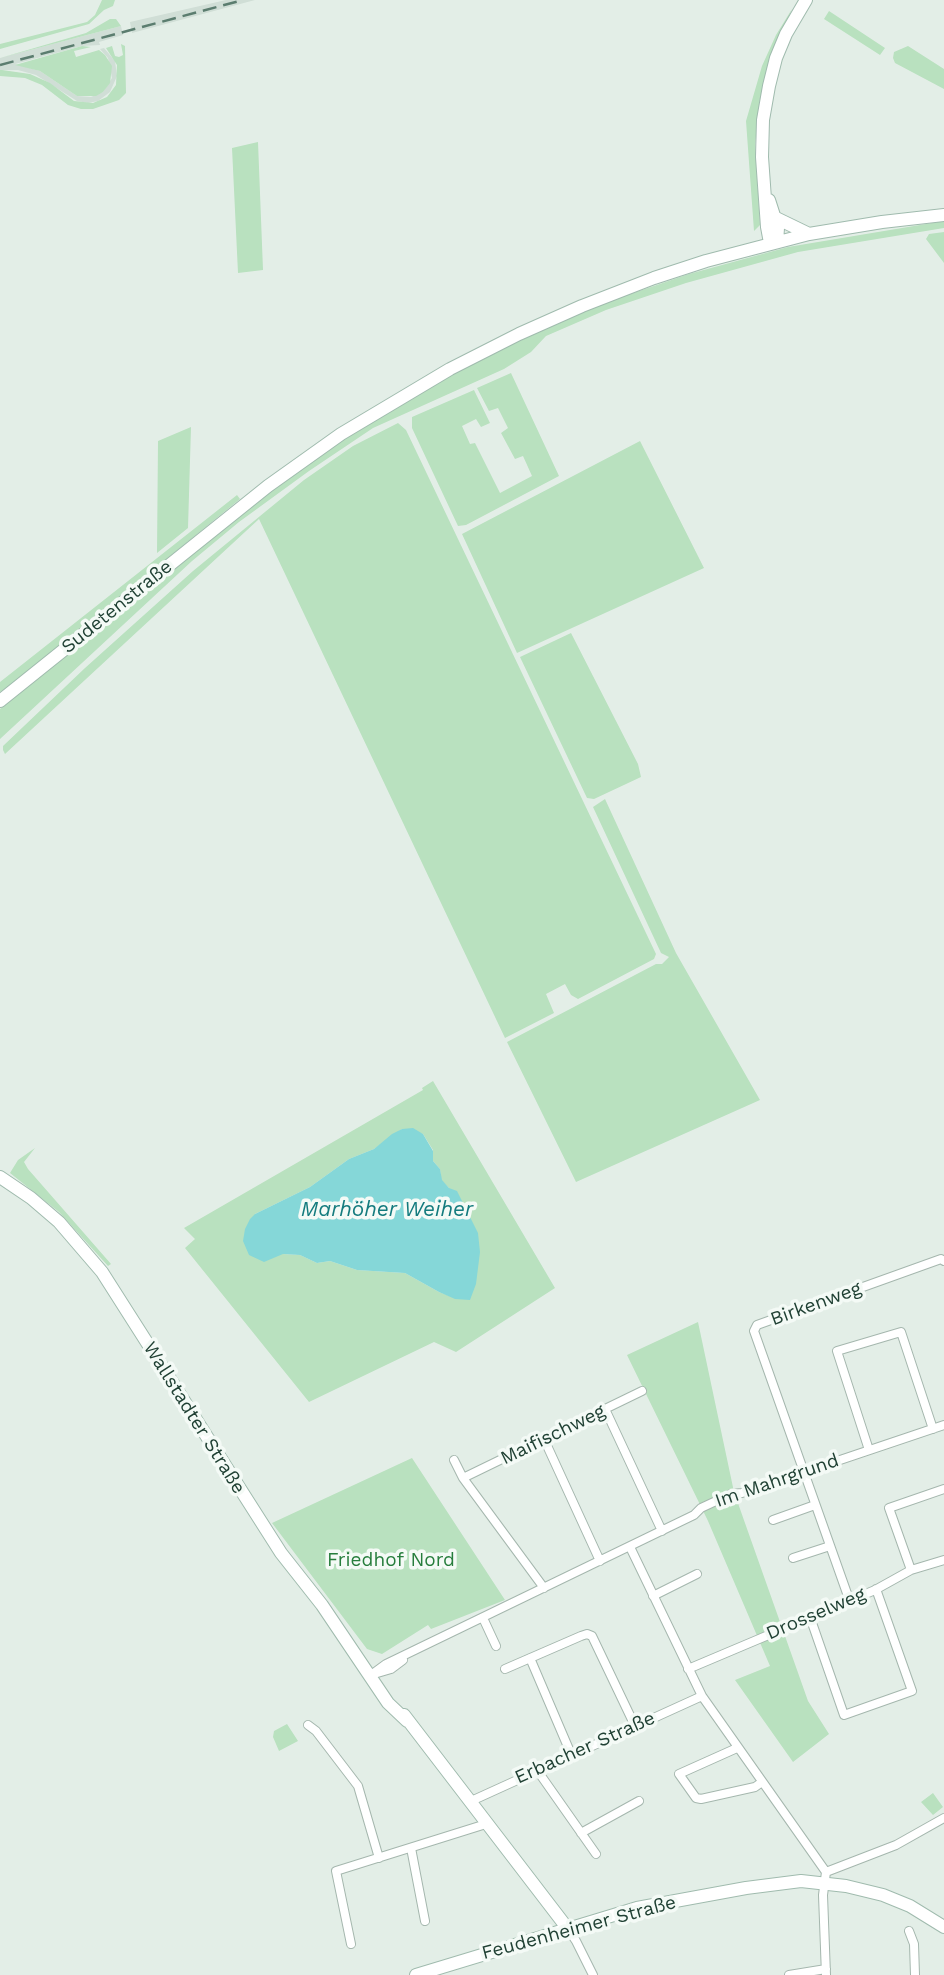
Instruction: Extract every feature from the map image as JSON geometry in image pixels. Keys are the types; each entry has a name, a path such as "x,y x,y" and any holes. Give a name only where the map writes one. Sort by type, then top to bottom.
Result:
{"main road":[{"path":"774,242 767,228 762,157 763,120 769,86 786,34 806,0"},
{"path":"765,190 778,228 774,242"},
{"name":"Sudetenstraße","path":"0,701 233,513 351,428 473,357 519,334 623,290 706,261 809,234 944,215"},
{"path":"776,218 809,234"},
{"name":"Wallstadter Straße","path":"0,1177 52,1216 102,1272 268,1534 371,1675 394,1699 469,1802 568,1929"},
{"name":"Feudenheimer Straße","path":"416,1975 637,1908 733,1890 825,1877 910,1906 944,1927"}],"street":[{"name":"Birkenweg","path":"803,1472 754,1331 757,1325 941,1259 944,1261"},
{"path":"869,1450 837,1351 901,1332 933,1429"},
{"name":"Maifischweg","path":"463,1478 642,1391"},
{"path":"605,1409 662,1531"},
{"name":"Im Mahrgrund","path":"371,1675 391,1669 410,1654 630,1547 731,1494 743,1493 944,1424"},
{"path":"544,1439 600,1561"},
{"path":"454,1460 463,1478 544,1588"},
{"path":"803,1472 849,1599"},
{"path":"911,1570 889,1508 944,1489"},
{"path":"773,1520 815,1505"},
{"path":"793,1558 830,1546"},
{"path":"630,1547 702,1696 825,1877 826,1972 789,1975"},
{"name":"Drosselweg","path":"688,1669 876,1589 911,1570 944,1560"},
{"path":"653,1597 697,1574"},
{"path":"810,1617 844,1715 912,1691 876,1589"},
{"path":"483,1618 496,1646"},
{"path":"505,1669 581,1636 592,1636 635,1726"},
{"path":"530,1658 571,1754"},
{"name":"Erbacher Straße","path":"469,1802 702,1696"},
{"path":"308,1725 316,1731 358,1786 379,1858"},
{"path":"737,1748 679,1774 696,1798 701,1799 755,1787 762,1782"},
{"path":"537,1770 596,1854"},
{"path":"581,1833 639,1801"},
{"path":"825,1877 896,1845 944,1818"},
{"path":"351,1944 336,1871 486,1824"},
{"path":"411,1848 425,1921"},
{"path":"568,1929 593,1975"},
{"path":"909,1931 914,1944 915,1975"}],"shaded area":[{"path":"226,0 255,0 132,33 130,22"},
{"path":"121,26 123,35 99,42 100,45 82,46 15,64 40,71 77,96 91,97 103,92 112,78 108,58 100,49 104,48 115,61 117,76 110,92 98,101 77,101 36,75 18,70 0,70 0,58"}],"green space":[{"path":"102,0 115,0 113,6 104,10 89,24 0,49 0,44 87,22 95,15"},
{"path":"792,9 767,68 760,99 755,145 760,225 754,231 746,121 762,66"},
{"path":"829,11 885,48 880,55 824,19"},
{"path":"110,19 116,19 121,26 0,58 86,33"},
{"path":"121,44 125,46 126,93 119,100 93,109 68,105 42,85 25,78 0,76 0,70 30,74 50,83 74,101 93,103 107,97 116,85 117,65 106,48 112,46 115,56 119,57 123,55"},
{"path":"82,46 91,47 74,51 76,57 99,50 112,66 110,83 96,96 77,96 40,71 15,65"},
{"path":"908,46 944,69 944,89 895,63 894,52"},
{"path":"258,142 263,270 238,273 232,148"},
{"path":"944,221 944,228 798,252 686,283 606,310 546,336 531,352 504,369 373,428 239,522 192,561 0,739 0,709 231,520 346,437 425,388 534,332 604,303 689,274 788,247"},
{"path":"944,232 944,263 926,239 929,234"},
{"path":"511,373 559,476 466,525 458,526 412,428 412,417 474,390 490,423 481,427 476,419 462,426 470,444 475,443 500,493 532,476 523,456 515,459 501,433 508,428 498,408 489,411 477,388"},
{"path":"398,423 406,430 656,954 654,959 578,999 571,995 565,984 546,994 554,1013 505,1038 259,519 5,754 3,750 3,746 85,668 193,571 304,480 353,446"},
{"path":"191,427 188,528 157,553 158,441"},
{"path":"640,441 704,568 517,653 462,534"},
{"path":"237,495 240,499 21,678 0,692 0,682"},
{"path":"571,633 638,764 641,777 594,799 587,798 520,657"},
{"path":"605,799 676,953 760,1100 576,1182 507,1042 656,964 662,964 669,957 661,953 593,807"},
{"path":"433,1081 555,1288 456,1352 434,1342 309,1402 185,1248 195,1239 184,1228 423,1090 422,1088","holes":["402,1129 423,1134 433,1150 433,1161 440,1169 441,1180 449,1188 455,1298 405,1273 357,1270 330,1261 317,1263 300,1255 283,1254 255,1214 310,1187 349,1159 374,1149"]},
{"path":"35,1148 24,1162 28,1169 111,1264 108,1266 59,1212 10,1173 18,1160"},
{"path":"698,1322 734,1492 808,1701 829,1734 793,1762 735,1680 770,1666 708,1521 627,1355"},
{"name":"Friedhof Nord","path":"412,1458 505,1600 431,1629 428,1625 382,1654 367,1649 272,1523"},
{"path":"287,1724 298,1741 279,1751 273,1737 274,1731"},
{"path":"933,1793 943,1807 933,1815 921,1802"}],"water":[{"name":"Marhöher Weiher","path":"413,1128 423,1134 433,1151 433,1161 440,1169 442,1180 449,1188 457,1191 478,1233 480,1252 476,1284 470,1300 455,1299 405,1273 357,1270 330,1261 317,1263 300,1255 283,1254 264,1262 249,1255 243,1241 245,1229 255,1214 310,1187 349,1159 374,1149 392,1134"}],"railway":[{"path":"0,65 243,0"}]}
